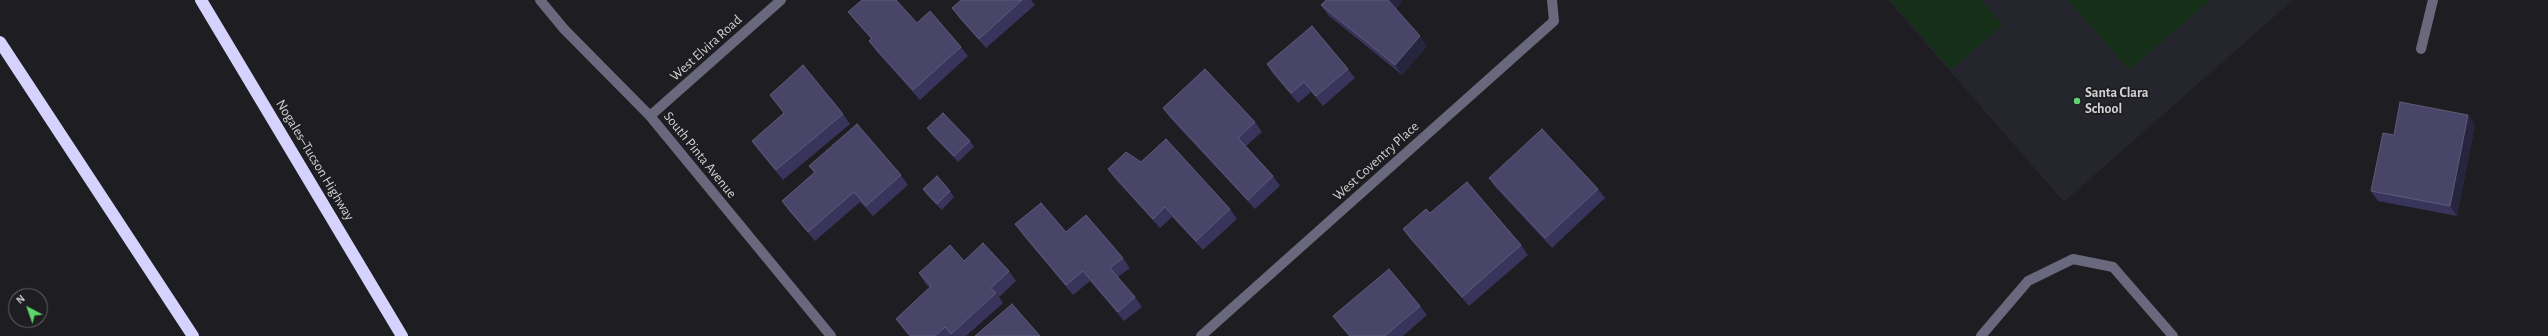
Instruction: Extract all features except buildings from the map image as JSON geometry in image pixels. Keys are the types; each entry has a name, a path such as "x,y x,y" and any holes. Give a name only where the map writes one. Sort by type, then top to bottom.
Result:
{"highway":[{"name":"Nogales–Tucson Highway","path":"201,0 402,336"},
{"path":"0,42 193,336"}],"street":[{"name":"South Pinta Avenue","path":"540,0 564,29 650,116 830,336"},
{"name":"West Elvira Road","path":"650,116 781,0"},
{"name":"West Coventry Place","path":"1201,336 1554,21 1552,0"},
{"path":"2421,49 2433,0"},
{"path":"1981,336 2028,281 2073,259 2113,267 2173,336"}],"shaded area":[{"name":"Santa Clara School","path":"1888,0 2293,0 2064,202"}],"green space":[{"path":"1890,0 1981,0 2003,25 1951,70"},
{"path":"2068,0 2211,0 2129,70"}],"place":[{"name":"Santa Clara School","path":"2077,101"}]}
